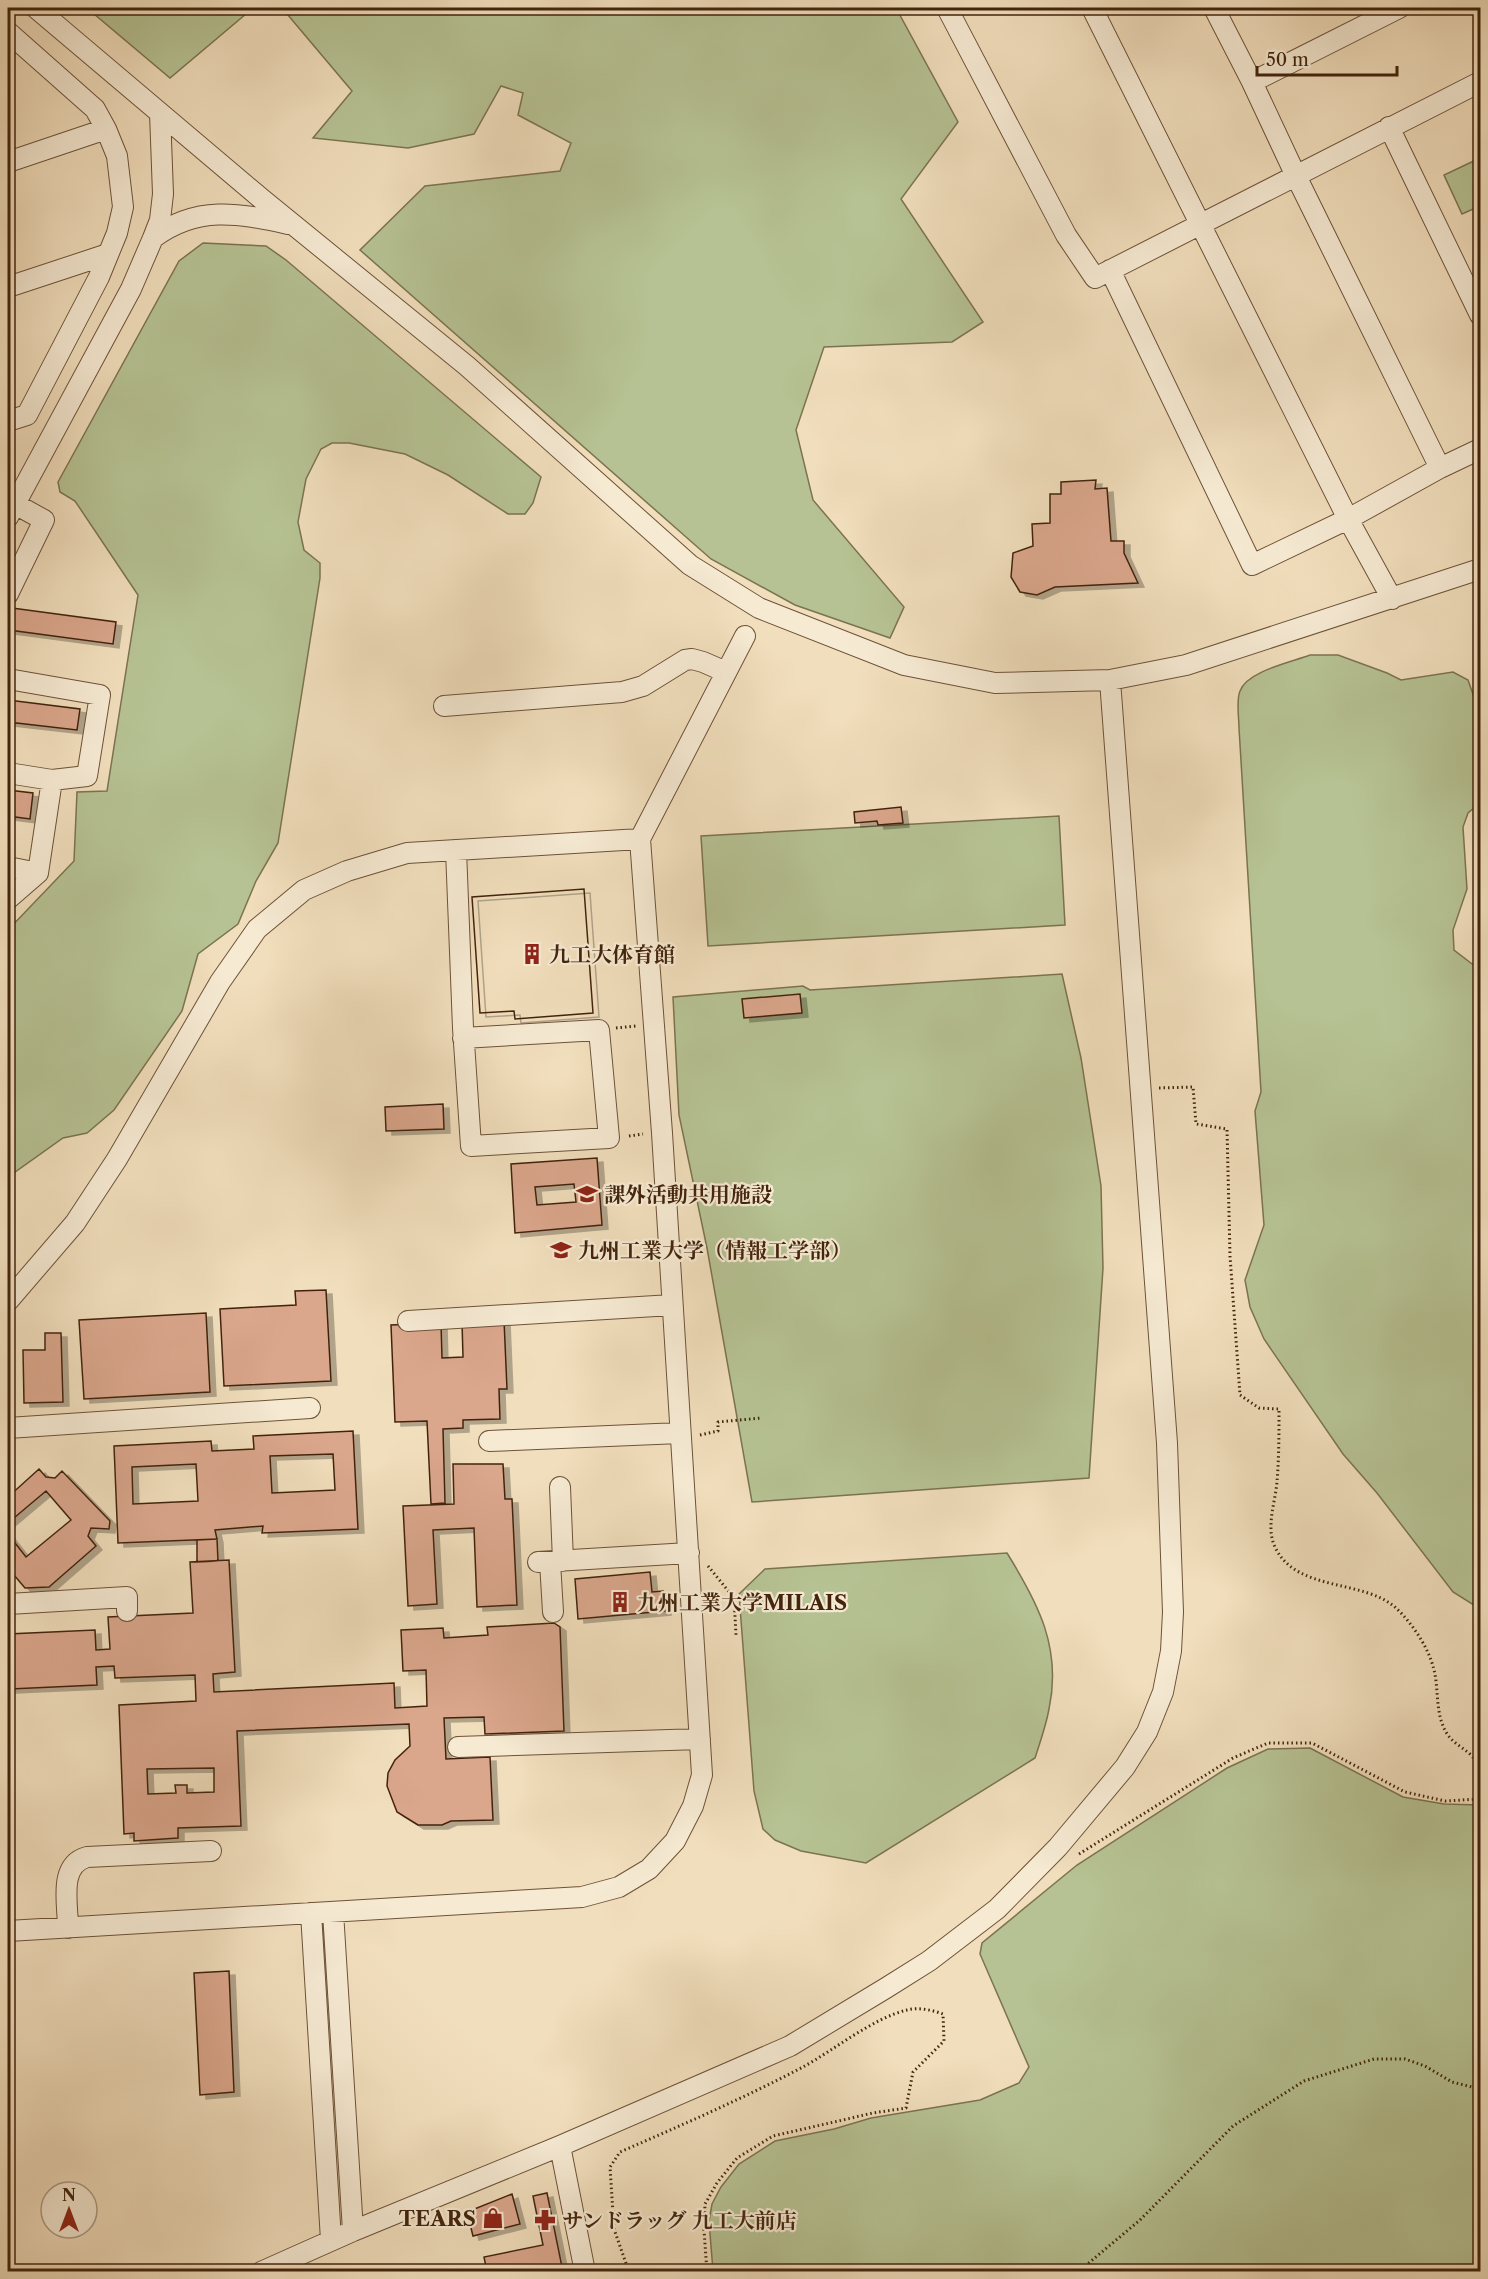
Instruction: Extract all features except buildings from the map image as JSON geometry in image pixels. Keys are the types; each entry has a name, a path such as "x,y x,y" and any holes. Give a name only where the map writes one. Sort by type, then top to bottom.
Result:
{"street":[{"path":"36,8 293,225 467,366 690,565 759,608 904,665 995,683 1110,680 1186,665 1480,569"},
{"path":"947,8 1066,235 1095,278 1480,82"},
{"path":"1092,8 1348,519 1392,599"},
{"path":"1214,8 1440,468"},
{"path":"1252,82 1399,8"},
{"path":"8,33 95,109 117,156 123,207 117,232 99,277 27,415 8,421"},
{"path":"8,594 44,520 11,510 131,289 160,220 163,194 160,113"},
{"path":"1389,127 1480,315"},
{"path":"8,162 106,129"},
{"path":"153,238 169,226 183,220 209,214 233,213 293,225"},
{"path":"8,287 108,254"},
{"path":"1110,270 1252,565 1348,519 1440,468 1480,449"},
{"path":"8,1931 582,1898 619,1887 649,1869 675,1841 693,1806 702,1775 662,1132 640,839 745,636"},
{"path":"444,706 622,692 643,686 685,660 692,659 726,672"},
{"path":"8,679 100,695 87,776 52,780 8,773"},
{"path":"261,2271 353,2230 560,2146 790,2046 929,1961 997,1909 1058,1847 1125,1767 1147,1732 1163,1692 1171,1651 1173,1612 1167,1443 1110,680"},
{"path":"8,899 38,873 52,780"},
{"path":"8,1301 75,1223 117,1159 220,982 257,930 304,890 347,870 407,853 640,839"},
{"path":"456,850 464,1038 471,1146 609,1138 599,1030 464,1038"},
{"path":"8,867 38,873"},
{"path":"408,1321 672,1305"},
{"path":"8,1428 310,1408"},
{"path":"489,1441 680,1433"},
{"path":"553,1612 550,1561 560,1487"},
{"path":"550,1561 688,1553"},
{"path":"8,1604 128,1597 128,1611"},
{"path":"458,1748 700,1739"},
{"path":"68,1928 67,1879 70,1868 78,1860 87,1857 211,1851"},
{"path":"333,1912 353,2230"},
{"path":"310,1913 331,2240"},
{"path":"315,2001 338,2000"},
{"path":"560,2146 585,2271"}],"path":[{"path":"599,1030 654,1024"},
{"path":"1156,1088 1193,1087 1196,1124 1227,1129 1230,1256 1240,1395 1259,1408 1279,1409 1276,1483 1270,1527 1276,1551 1298,1573 1377,1598 1394,1607 1427,1650 1434,1670 1439,1714 1445,1731 1454,1743 1475,1759 1480,1773"},
{"path":"609,1138 662,1132"},
{"path":"718,1431 718,1422 761,1418"},
{"path":"688,1553 697,1553 734,1599 736,1635"},
{"path":"1079,1854 1233,1758 1268,1743 1312,1743 1405,1792 1444,1801 1480,1798"},
{"path":"629,2271 614,2229 610,2167 620,2152 766,2086 831,2052 880,2021 908,2009 930,2009 943,2014 944,2041 913,2072 906,2108 873,2113 773,2136 737,2158 717,2183 705,2204 707,2271"},
{"path":"1078,2271 1140,2220 1233,2126 1304,2081 1374,2059 1405,2059 1425,2066 1452,2082 1480,2089"}],"green space":[{"path":"87,8 253,8 170,78"},
{"path":"282,8 896,8 958,122 901,199 983,322 952,342 824,347 796,430 813,500 904,607 890,638 795,605 711,559 360,250 425,186 560,171 571,143 518,115 523,93 501,86 474,134 408,148 313,138 352,91"},
{"path":"1480,158 1480,206 1462,214 1444,175"},
{"path":"203,243 266,246 286,260 541,477 533,503 525,514 508,514 448,475 405,454 349,443 332,443 321,449 306,479 298,522 304,550 320,563 320,578 278,843 256,881 238,924 198,954 182,1011 114,1110 87,1133 63,1138 8,1177 8,930 74,861 77,792 107,791 138,595 75,501 60,492 58,482 179,261"},
{"path":"1310,655 1338,655 1401,680 1453,672 1468,680 1480,714 1480,803 1468,813 1463,827 1467,889 1453,930 1454,950 1480,970 1480,1609 1453,1592 1377,1493 1343,1454 1264,1339 1250,1307 1245,1280 1264,1225 1255,1111 1261,1092 1238,699 1244,684 1251,678 1271,668"},
{"path":"1059,816 1065,925 708,946 701,836"},
{"path":"1062,974 1081,1058 1101,1186 1103,1268 1089,1478 752,1502 707,1248 679,1115 673,997 803,986 810,990"},
{"path":"1007,1553 1037,1608 1050,1646 1052,1687 1046,1722 1035,1758 866,1863 801,1851 775,1840 763,1829 754,1791 739,1594 765,1569"},
{"path":"1310,1748 1403,1797 1444,1804 1480,1805 1480,2271 713,2271 709,2221 712,2204 721,2187 739,2164 775,2141 834,2129 871,2118 980,2100 1019,2083 1029,2067 980,1954 982,1943 1077,1865 1227,1768 1268,1749"}],"place":[{"name":"九工大体育館","path":"532,954"},
{"name":"課外活動共用施設","path":"587,1194"},
{"name":"九州工業大学（情報工学部）","path":"561,1250"},
{"name":"九州工業大学MILAIS","path":"620,1602"},
{"name":"TEARS","path":"493,2218"},
{"name":"サンドラッグ 九工大前店","path":"545,2220"}]}
